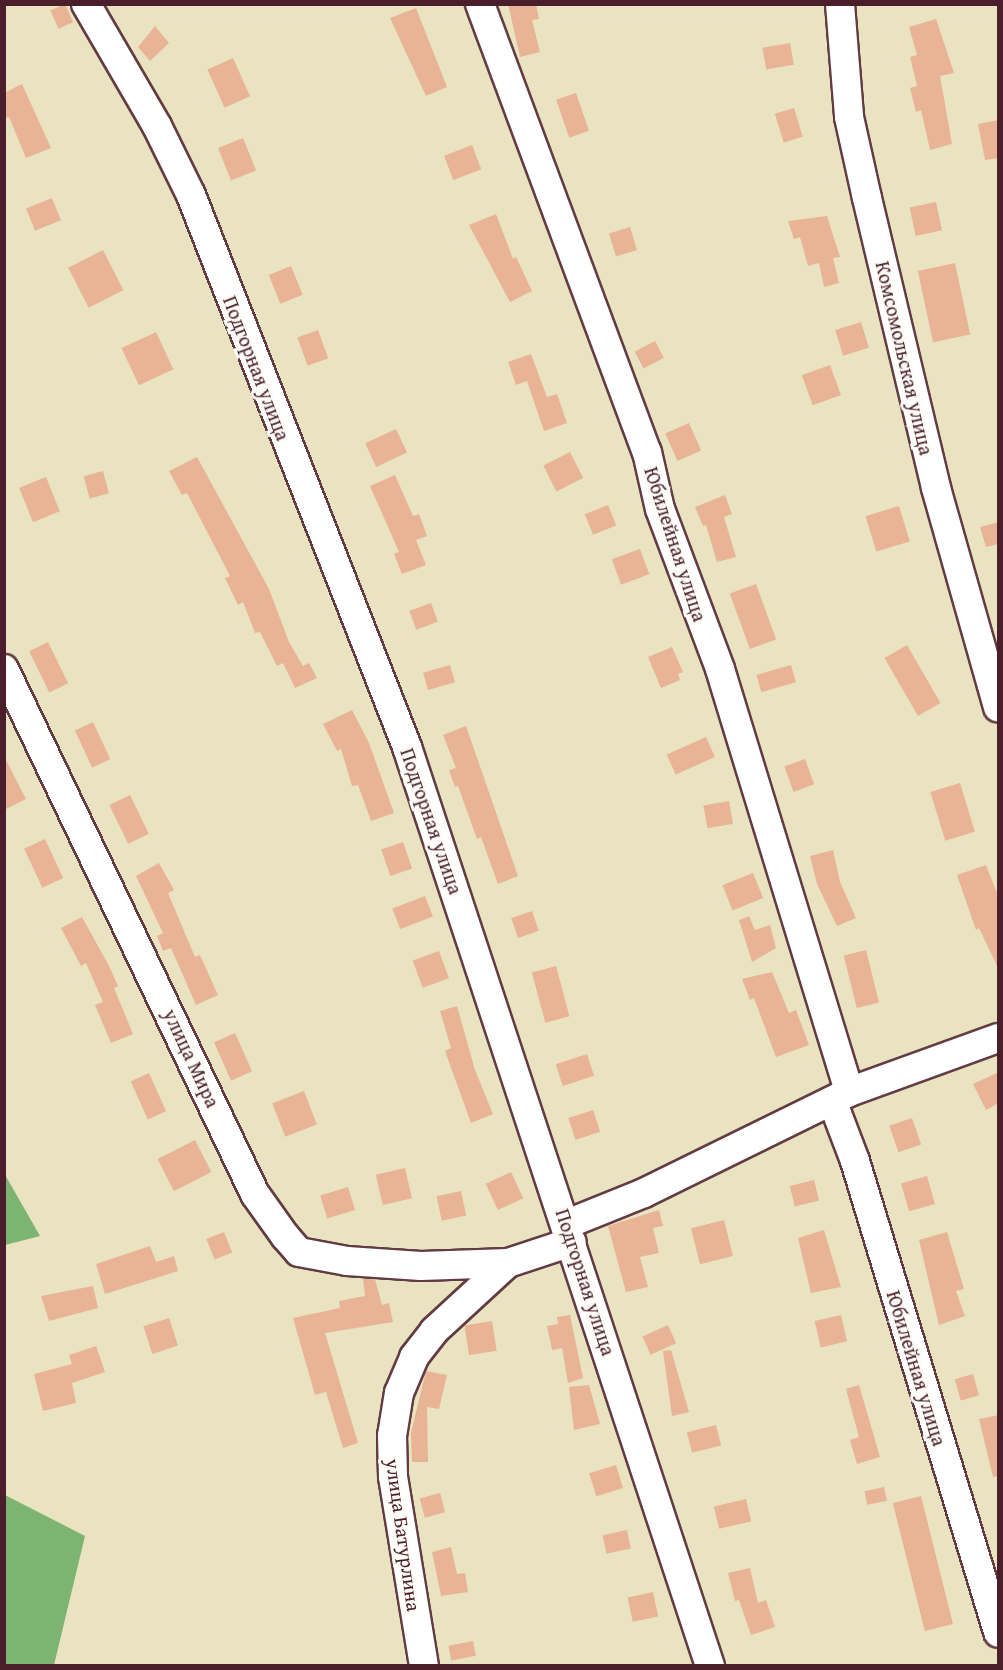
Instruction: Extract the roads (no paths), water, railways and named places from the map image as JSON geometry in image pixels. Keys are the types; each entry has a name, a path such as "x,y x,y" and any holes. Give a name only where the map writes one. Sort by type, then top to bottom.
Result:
{"street":[{"name":"Подгорная улица","path":"86,4 157,126 191,195 407,747 570,1233 710,1665"},
{"name":"Юбилейная улица","path":"480,4 647,452 660,509 720,669 841,1097 855,1161 999,1633"},
{"name":"Комсомольская улица","path":"840,4 851,128 936,488 999,707"},
{"name":"улица Мира","path":"4,669 255,1194 285,1236 299,1252 347,1261 422,1266 508,1263"},
{"name":"улица Батурлина","path":"424,1665 393,1477 392,1436 399,1392 414,1357 434,1331 508,1263 644,1193 841,1097 999,1038"}]}
